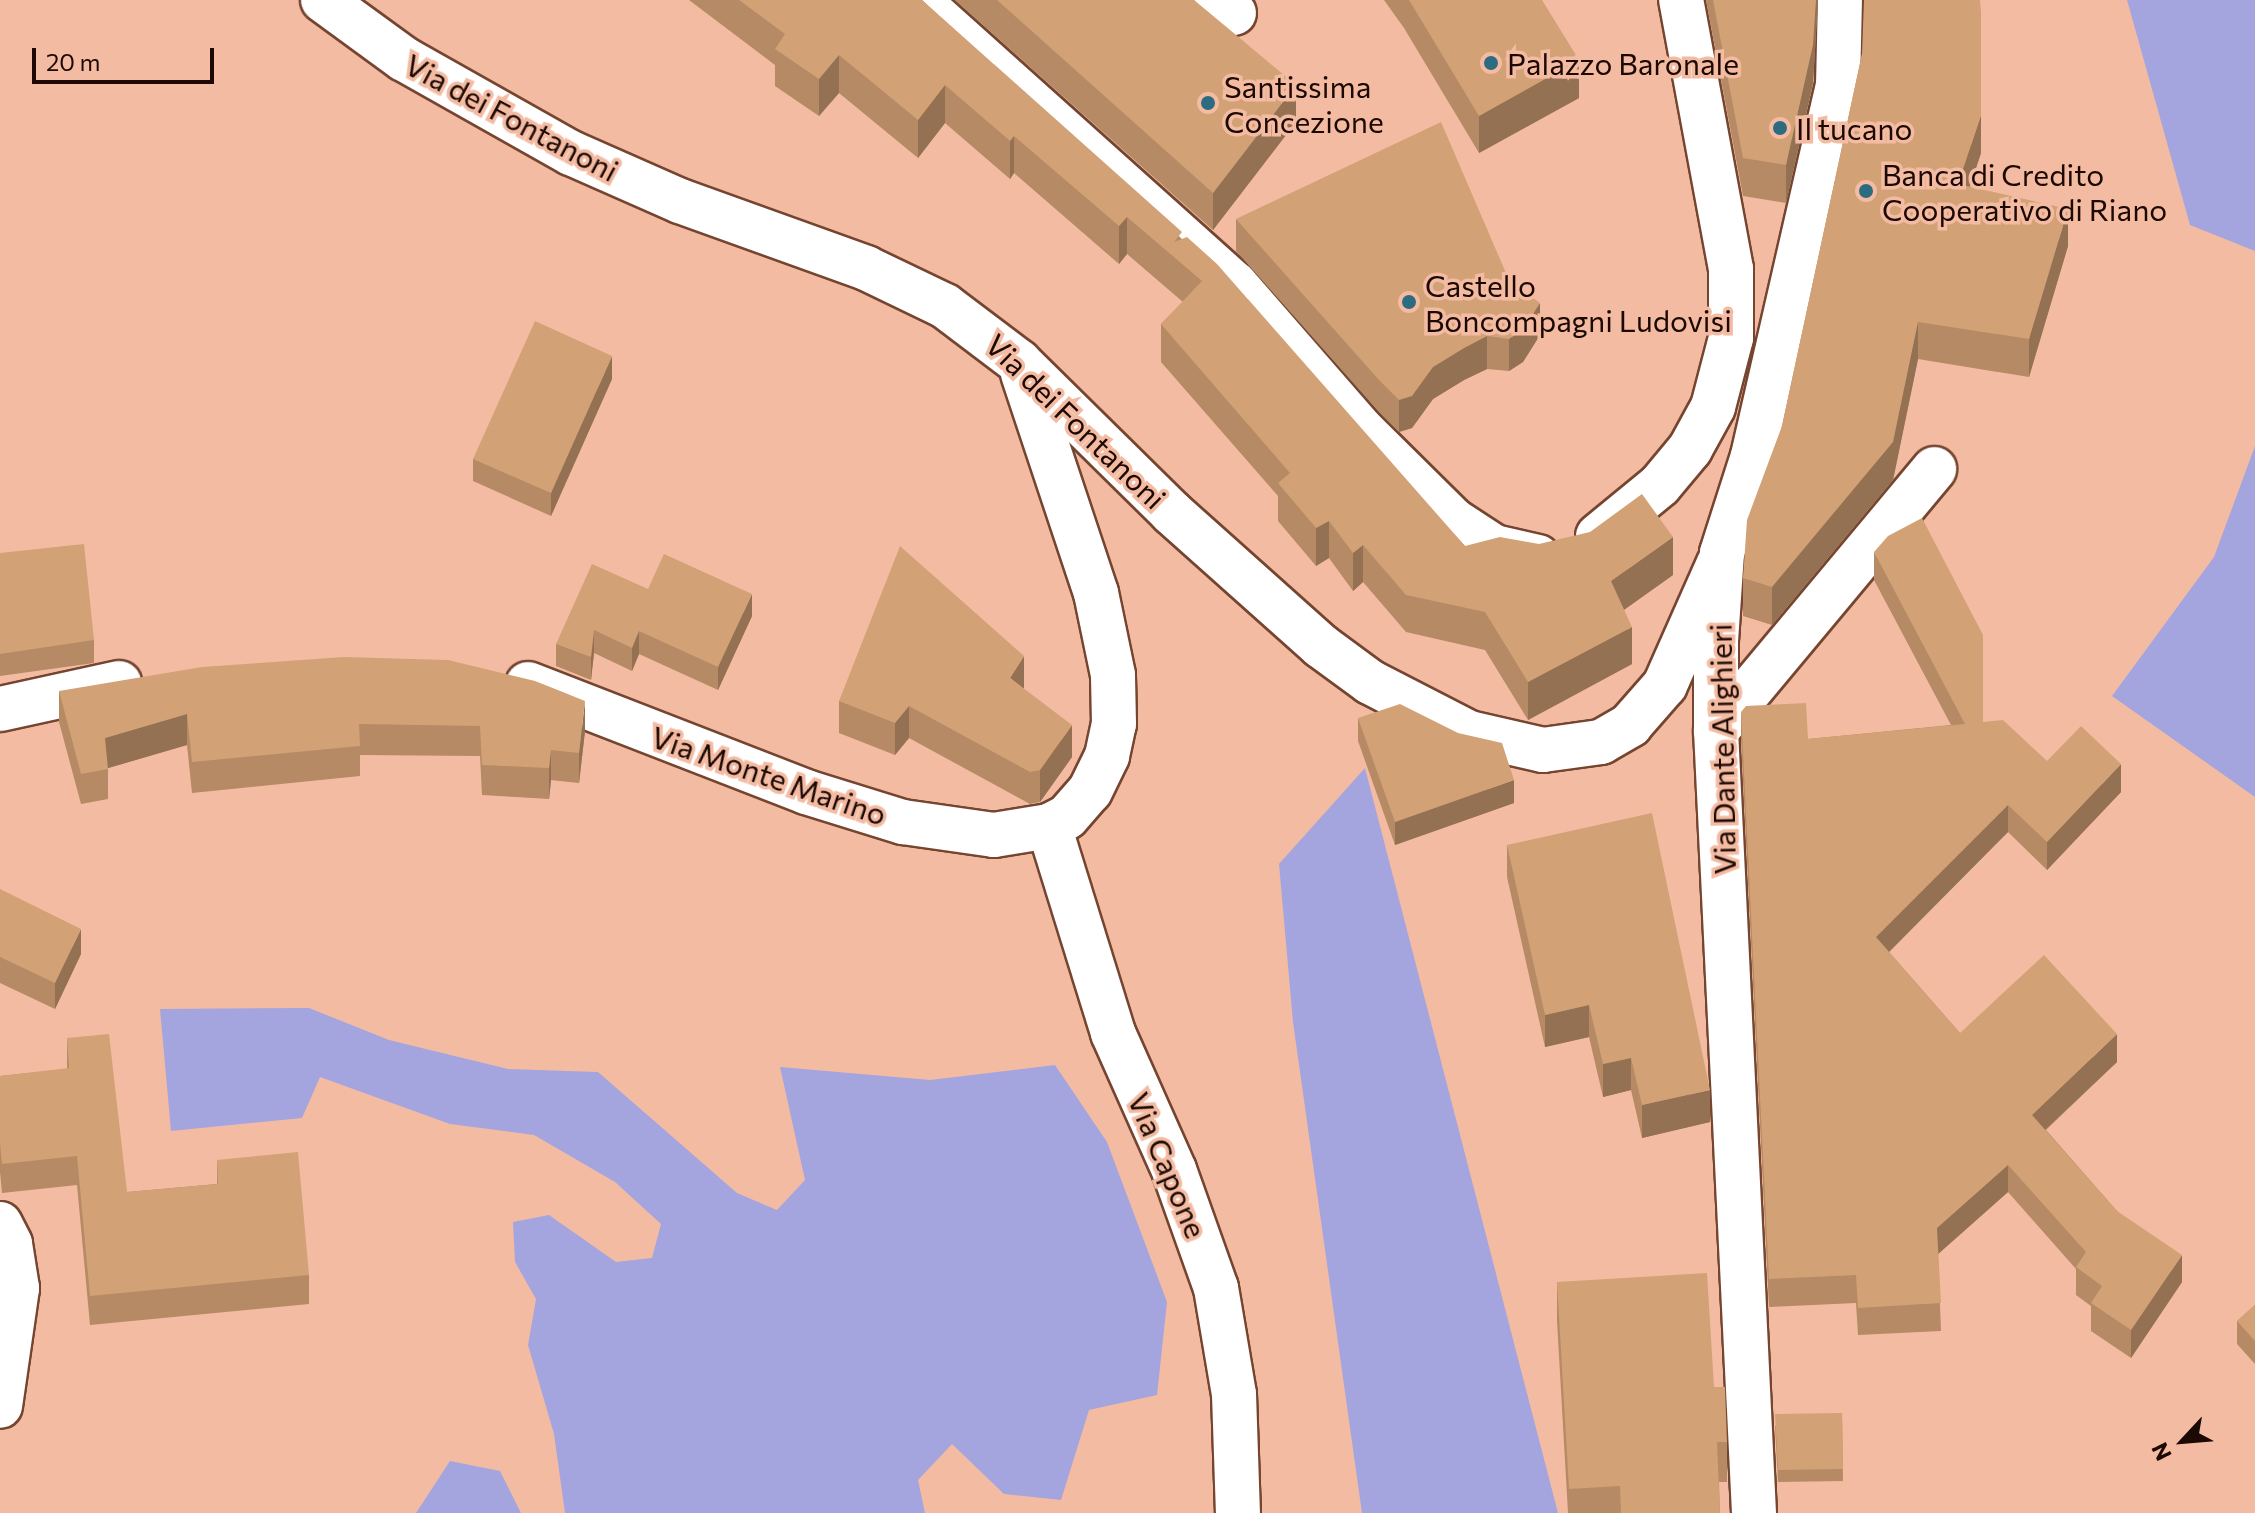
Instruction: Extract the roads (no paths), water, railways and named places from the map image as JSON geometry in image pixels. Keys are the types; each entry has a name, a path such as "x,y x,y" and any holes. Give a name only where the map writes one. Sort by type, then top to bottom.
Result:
{"street":[{"name":"Via dei Fontanoni","path":"323,0 404,59 536,136 644,186 866,268 945,306 1019,362 1171,512 1321,646 1370,682 1489,740 1561,749 1601,742 1630,725 1665,685 1722,553"},
{"path":"918,0 1235,284 1361,429 1453,520 1494,547 1552,556 1584,545 1630,513 1660,485 1703,428 1730,337 1731,269 1707,123 1681,0"},
{"path":"1194,0 1234,13"},
{"name":"Via Dante Alighieri","path":"1754,1513 1716,731 1722,553 1773,371 1838,86 1840,0"},
{"path":"1730,337 1773,371"},
{"name":"Via Monte Marino","path":"488,671 806,792 903,822 994,835 1049,826 1067,817 1090,791 1107,756 1115,703 1096,593 1019,362"},
{"path":"1716,731 1934,469"},
{"path":"0,709 157,678"},
{"name":"Via Capone","path":"1049,826 1113,1033 1174,1170 1216,1288 1234,1394 1238,1513"},
{"path":"0,1224 14,1258 17,1304 0,1406"}],"place":[{"name":"Palazzo Baronale","path":"1491,63"},
{"name":"Santissima Concezione","path":"1208,103"},
{"name":"Il tucano","path":"1780,128"},
{"name":"Banca di Credito Cooperativo di Riano","path":"1866,191"},
{"name":"Castello Boncompagni Ludovisi","path":"1409,302"}]}
